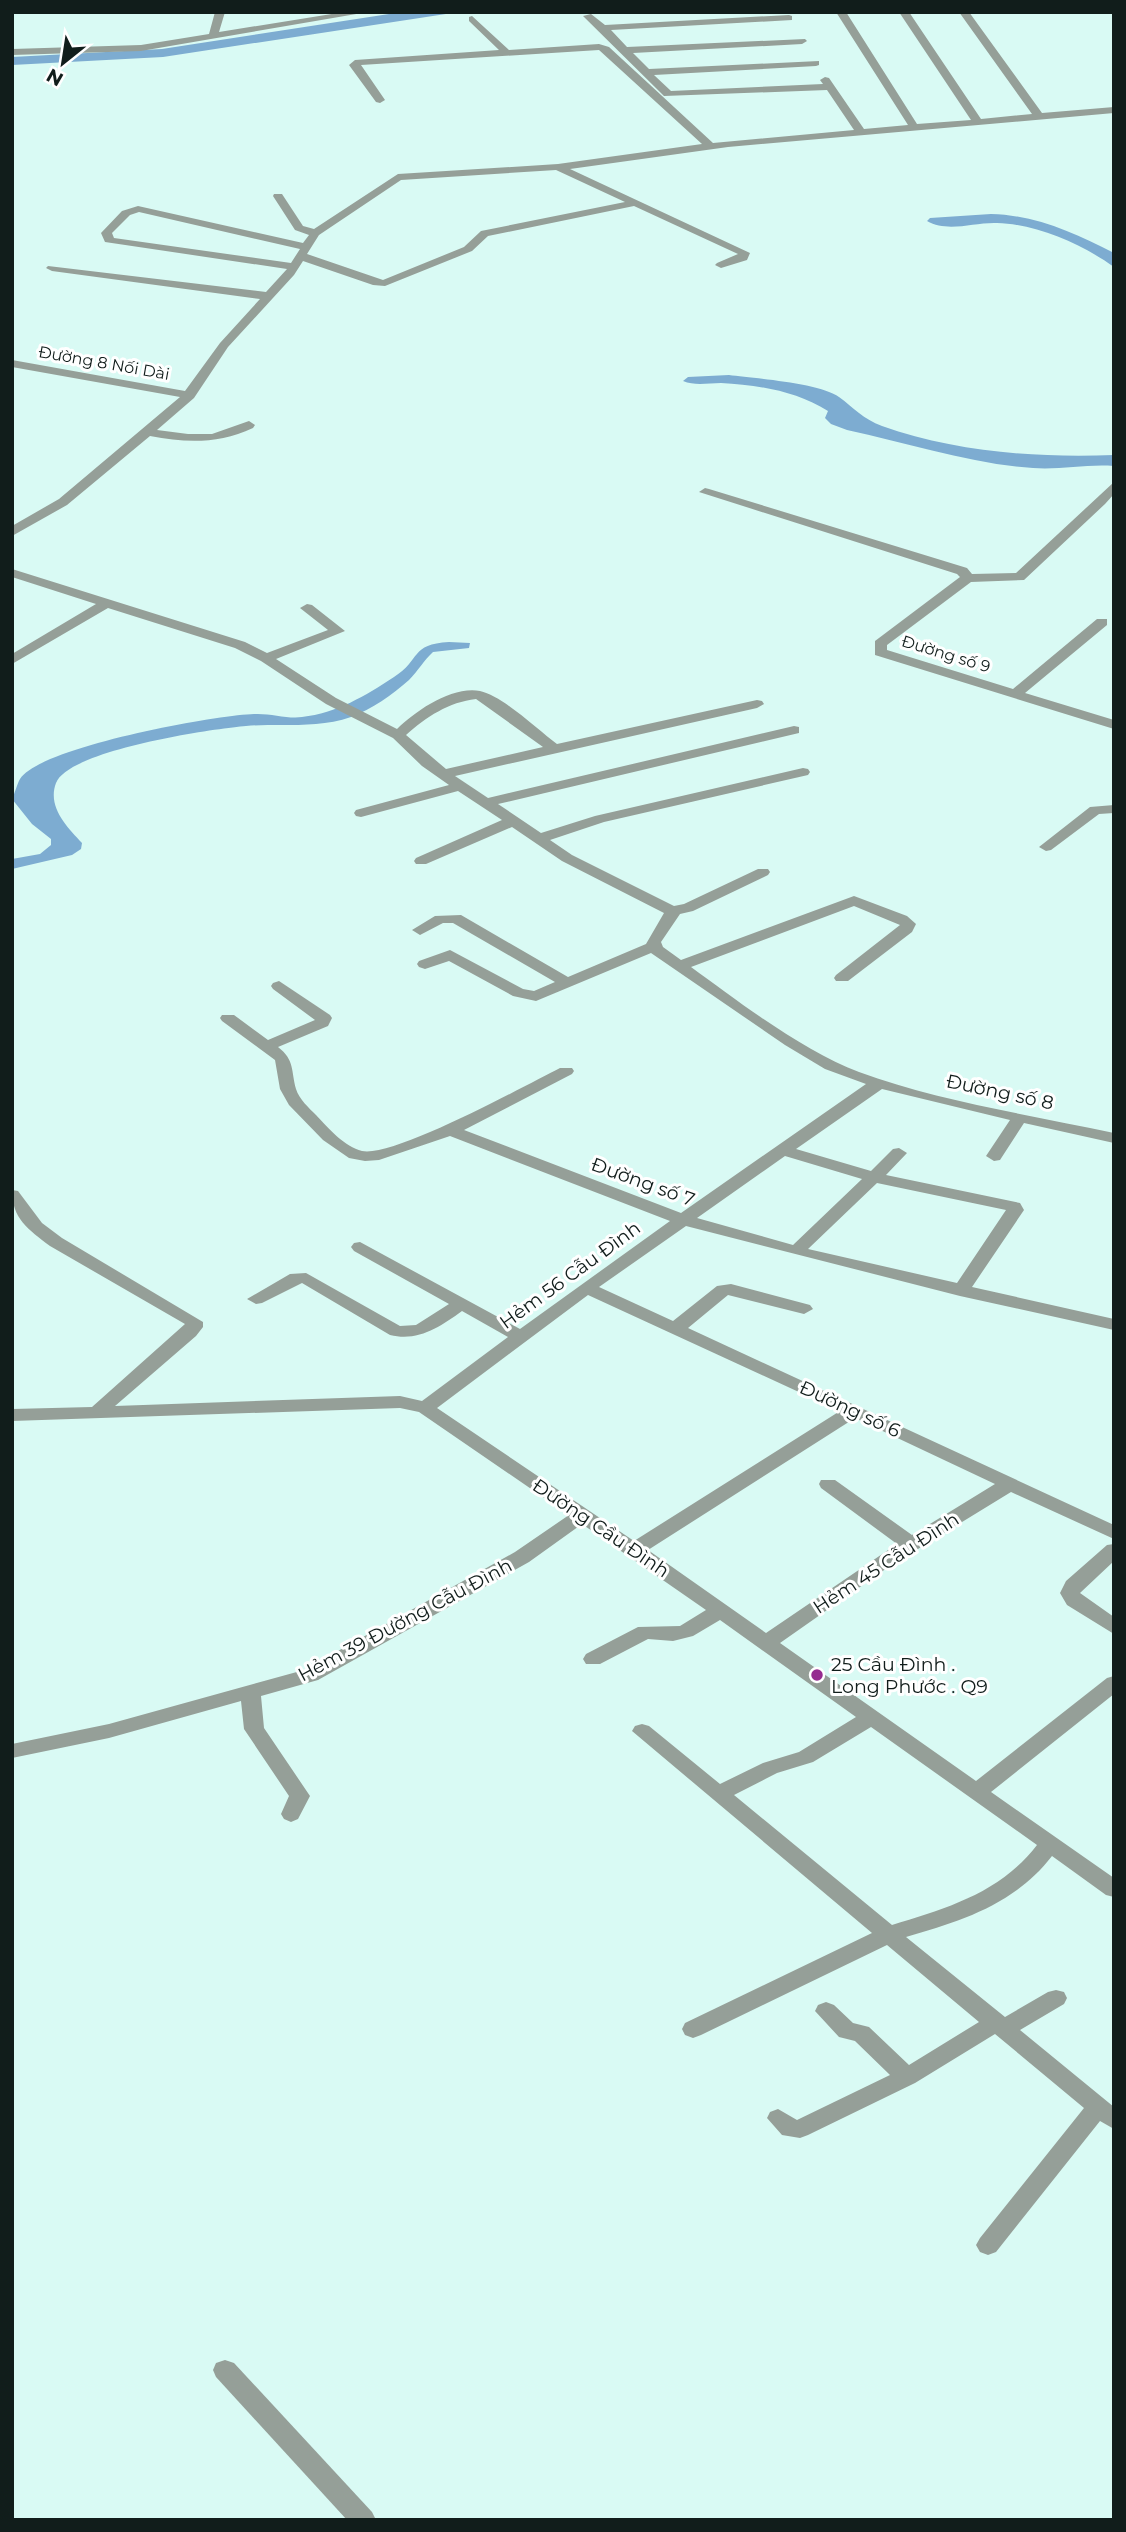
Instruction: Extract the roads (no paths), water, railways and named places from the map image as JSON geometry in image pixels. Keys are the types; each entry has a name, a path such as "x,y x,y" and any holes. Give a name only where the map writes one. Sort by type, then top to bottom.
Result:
{"street":[{"path":"214,37 220,12"},
{"path":"12,52 141,48 363,12"},
{"path":"841,12 914,127"},
{"path":"904,12 977,121"},
{"path":"964,12 1038,116"},
{"path":"603,28 787,15 830,87 861,132"},
{"path":"587,16 603,28 668,94 830,87"},
{"path":"472,19 508,54"},
{"path":"625,50 802,41"},
{"path":"380,100 354,65 358,62 599,47 606,49 710,146"},
{"path":"646,72 816,63"},
{"path":"12,532 63,502 190,395 225,345 301,257 315,233 398,177 558,167 710,146 1114,110"},
{"path":"558,167 744,253 743,258 721,265"},
{"path":"278,195 299,228 315,233"},
{"path":"301,257 118,243 109,240 106,233 126,213 138,209 301,257 377,283 385,283 468,249 485,233 635,203"},
{"path":"52,268 267,296"},
{"name":"Đường 8 Nối Dài","path":"12,363 190,395"},
{"path":"149,432 187,439 218,437 230,435 248,425"},
{"path":"705,492 962,571 968,578 1019,577 1114,486"},
{"path":"12,573 240,645 266,658 331,701 393,731 427,763 567,858 672,911 688,908 763,872"},
{"name":"Đường số 9","path":"968,578 880,644 880,652 1114,725"},
{"path":"12,660 106,603"},
{"path":"266,658 338,631 307,608"},
{"path":"1015,694 1102,622"},
{"path":"393,731 444,704 478,695 492,702 554,749"},
{"path":"443,774 757,704"},
{"path":"485,803 794,730"},
{"path":"538,839 600,820 803,772"},
{"path":"361,813 460,786"},
{"path":"1046,847 1096,810 1114,809"},
{"path":"421,861 513,821"},
{"path":"679,966 854,901 902,919 908,925 907,929 842,978"},
{"path":"425,964 444,955 456,957 525,996 536,996 654,946 653,942 672,916 672,911"},
{"path":"420,930 440,919 456,918 568,983"},
{"name":"Đường số 8","path":"654,946 718,994 831,1066 940,1100 1114,1138"},
{"path":"267,1046 322,1023 324,1018 279,986"},
{"path":"228,1017 286,1063 290,1093 315,1123 344,1149 356,1155 372,1157 450,1130 566,1071"},
{"name":"Hẻm 56 Cẫu Đình","path":"425,1408 586,1288 879,1083"},
{"path":"994,1156 1020,1117"},
{"name":"Đường số 7","path":"450,1130 683,1220 960,1291 1114,1325"},
{"path":"781,1150 874,1177 1014,1207 1015,1210 960,1291"},
{"path":"796,1251 899,1153"},
{"path":"12,1195 36,1227 57,1242 194,1322 190,1332 96,1413"},
{"path":"360,1247 519,1336"},
{"path":"256,1299 296,1278 306,1278 396,1331 405,1333 422,1329 461,1304"},
{"name":"Đường số 6","path":"586,1288 854,1410 1114,1533"},
{"path":"676,1328 723,1290 731,1289 804,1309"},
{"name":"Đường Cầu Đình","path":"12,1415 400,1402 425,1408 634,1550 1114,1889"},
{"path":"634,1550 854,1410"},
{"path":"828,1484 911,1544"},
{"name":"Hẻm 45 Cẫu Đình","path":"766,1643 911,1544 1008,1485"},
{"name":"Hẻm 39 Đường Cẫu Đình","path":"12,1751 73,1740 251,1694 311,1675 522,1557 582,1515"},
{"path":"1114,1550 1073,1586 1070,1593 1074,1600 1114,1627"},
{"path":"593,1659 645,1632 673,1634 686,1631 720,1611"},
{"path":"978,1791 1114,1683"},
{"path":"251,1694 254,1729 299,1796 298,1804 291,1814"},
{"path":"718,1794 770,1768 806,1757 872,1717"},
{"path":"642,1731 1106,2114 988,2245"},
{"path":"693,2029 889,1934 950,1917 988,1898 1022,1877 1050,1843"},
{"path":"778,2118 790,2129 800,2129 907,2077 1056,1998"},
{"path":"826,2011 847,2031 861,2033 907,2077"},
{"path":"225,2370 363,2520"}],"water":[{"path":"402,12 459,12 163,57 12,65 12,57 162,49"},
{"path":"991,214 1023,218 1070,232 1114,253 1114,267 1073,243 1027,227 997,223 944,226 927,221 930,218"},
{"path":"729,375 818,388 839,397 875,423 938,442 1026,454 1114,455 1114,466 1033,468 963,458 847,430 831,424 825,418 828,411 816,404 776,390 749,385 697,384 683,381 688,377"},
{"path":"449,642 470,643 469,648 433,652 396,691 351,717 325,723 246,726 174,737 113,751 66,771 56,783 54,800 60,816 82,843 81,849 72,855 12,869 12,859 40,854 51,845 51,839 32,824 12,799 20,779 34,767 60,755 93,745 204,720 260,714 296,717 327,712 361,697 394,677 403,671 422,649"}],"place":[{"name":"25 Cầu Đình . Long Phước . Q9","path":"817,1675"}]}
